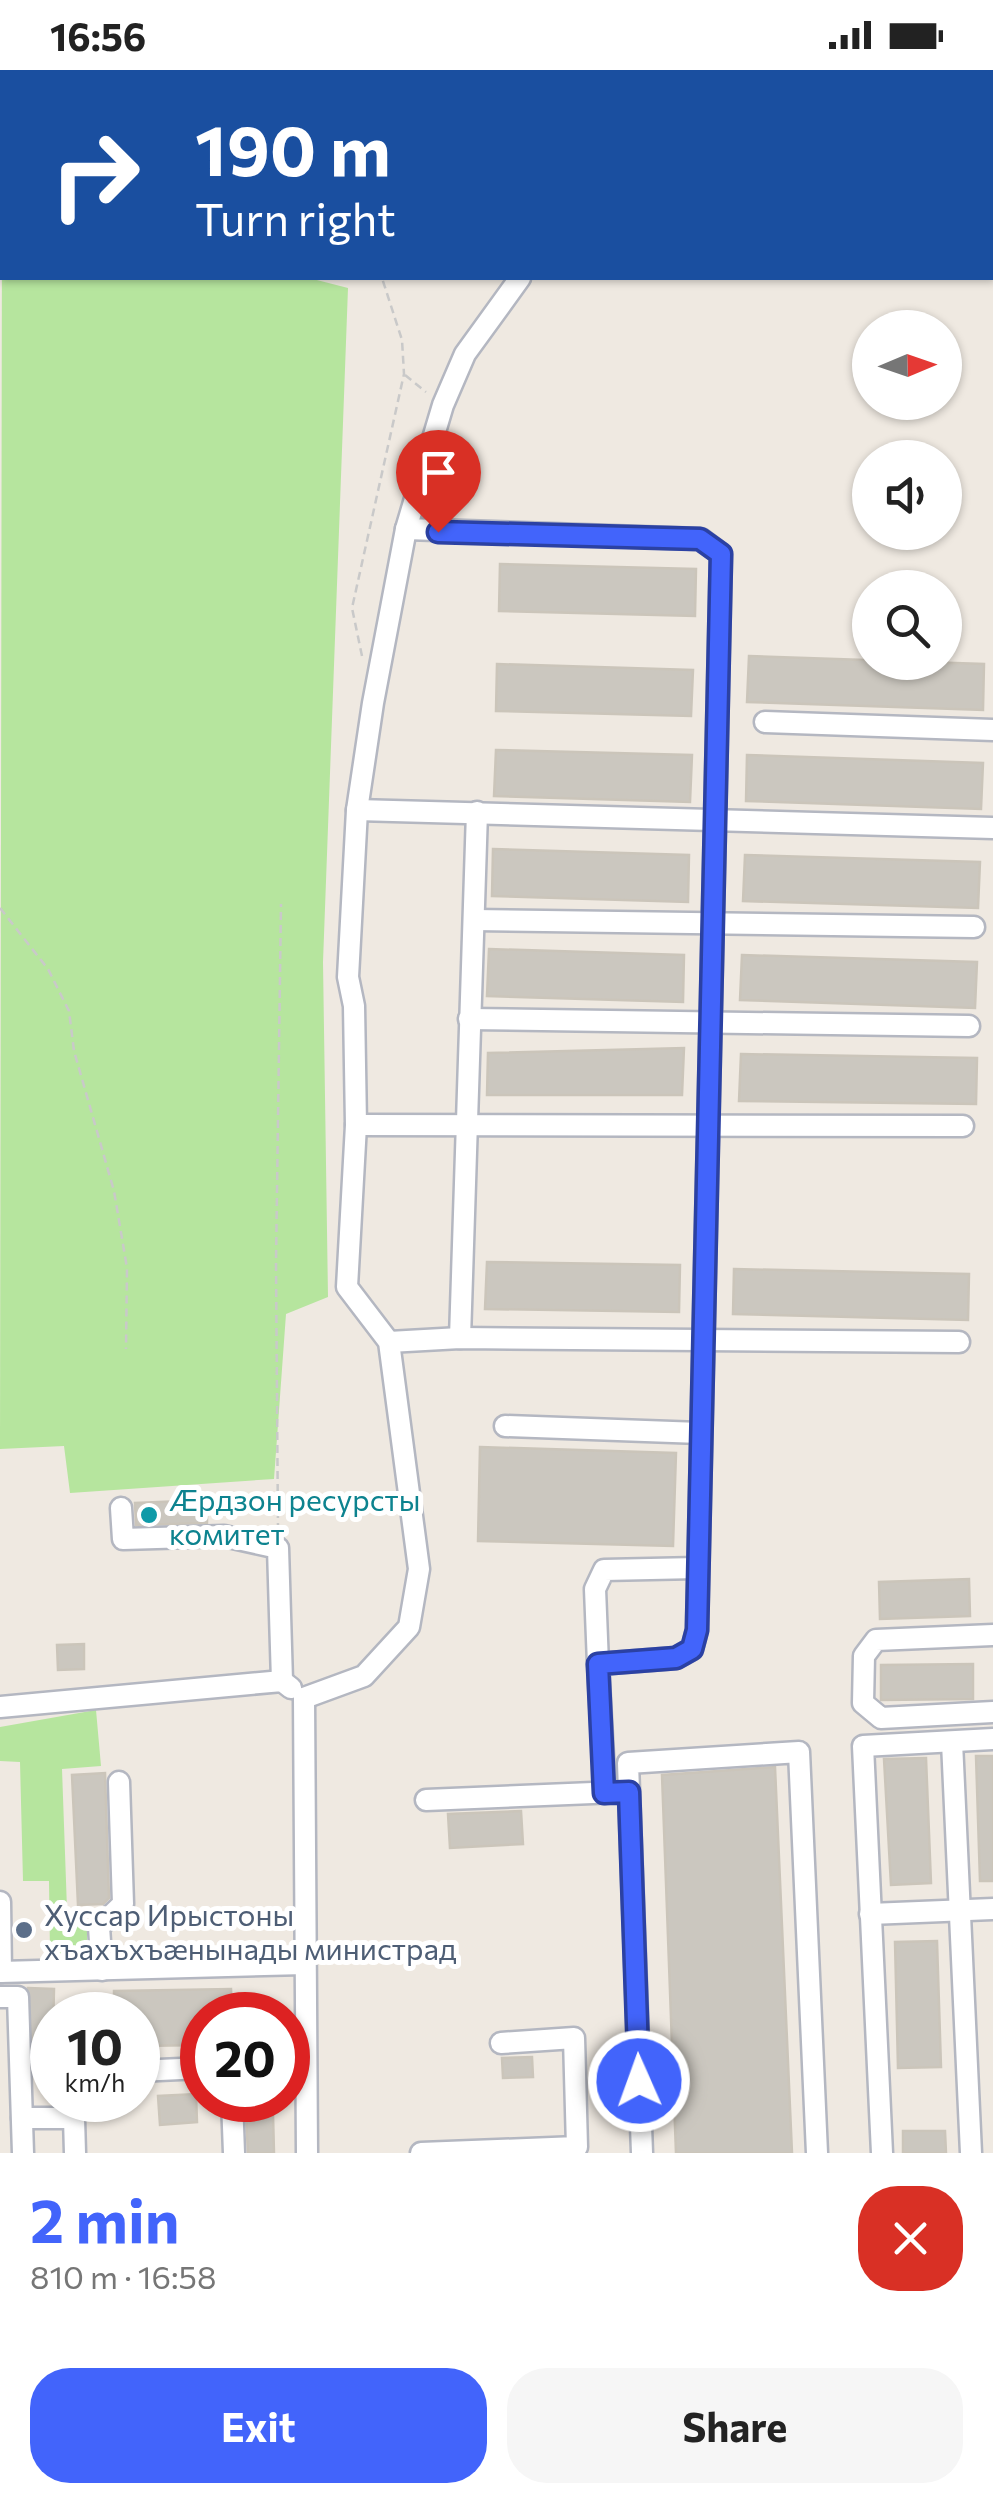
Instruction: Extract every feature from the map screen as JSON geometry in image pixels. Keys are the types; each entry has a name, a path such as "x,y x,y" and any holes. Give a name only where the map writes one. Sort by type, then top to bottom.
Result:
{"street":[{"path":"304,1698 364,1676 409,1627 419,1569 389,1342 347,1287 356,1125 354,1006 348,977 358,810 406,529 443,406 465,354 519,280"},
{"path":"406,529 700,539 721,554 697,1630 692,1649 676,1658 598,1664"},
{"path":"765,722 993,730"},
{"path":"358,810 993,828"},
{"path":"460,1338 464,1122 478,812"},
{"path":"474,920 974,927"},
{"path":"470,1020 969,1026"},
{"path":"356,1125 464,1122 962,1126"},
{"path":"389,1342 460,1338 960,1342"},
{"path":"505,1426 700,1433"},
{"path":"122,1508 123,1539 224,1536 278,1548 282,1681"},
{"path":"604,1793 595,1588 604,1570 697,1568"},
{"path":"993,1635 876,1640 864,1656 864,1703 881,1718 993,1712"},
{"path":"0,1707 282,1681 304,1698"},
{"path":"304,1698 307,2153"},
{"path":"882,2153 862,1746 993,1740"},
{"path":"952,1742 971,2153"},
{"path":"642,2153 628,1763 799,1752 818,2153"},
{"path":"102,1970 100,1926 123,1904 119,1782"},
{"path":"426,1800 629,1792"},
{"path":"0,1902 1,1972 305,1964"},
{"path":"870,1914 993,1909"},
{"path":"0,1997 18,1996 22,2153"},
{"path":"421,2153 578,2148 574,2038 501,2043"},
{"path":"22,2118 30,2117"},
{"path":"74,2122 75,2153"},
{"path":"233,2122 234,2153"}],"path":[{"path":"364,665 352,608 404,374 402,340 383,280"},
{"path":"404,374 443,406"},
{"path":"278,1548 276,1263 282,904"},
{"path":"0,908 48,969 69,1011 74,1051 114,1191 127,1268 126,1349"}],"green space":[{"path":"2,280 317,280 348,288 323,962 328,1297 286,1314 274,1479 70,1493 64,1446 0,1449"},
{"path":"96,1710 101,1766 62,1769 67,1909 87,1928 87,1953 50,1954 49,1881 23,1881 20,1762 0,1761 0,1727"}],"building":[{"path":"500,564 696,569 695,616 499,611"},
{"path":"749,656 852,660 852,680 962,680 962,663 984,664 983,710 747,702"},
{"path":"497,664 693,670 691,716 496,711"},
{"path":"496,750 692,755 690,802 494,796"},
{"path":"747,755 983,763 981,809 746,801"},
{"path":"493,849 689,855 688,902 492,896"},
{"path":"745,855 980,862 978,908 743,901"},
{"path":"489,949 684,955 683,1002 487,996"},
{"path":"742,955 977,962 975,1008 740,1000"},
{"path":"684,1048 682,1095 487,1095 488,1053"},
{"path":"741,1054 977,1058 976,1104 739,1101"},
{"path":"487,1262 680,1265 679,1312 485,1309"},
{"path":"734,1269 969,1274 968,1320 733,1314"},
{"path":"480,1447 676,1453 673,1546 478,1541"},
{"path":"207,1500 207,1523 136,1525 135,1503"},
{"path":"969,1579 970,1616 880,1619 879,1582"},
{"path":"84,1644 84,1669 58,1670 57,1645"},
{"path":"973,1664 973,1699 881,1700 881,1665"},
{"path":"976,1756 993,1756 993,1881 980,1881"},
{"path":"926,1758 931,1883 891,1885 884,1759"},
{"path":"775,1767 792,2153 676,2153 662,1775"},
{"path":"105,1773 109,1898 103,1904 78,1905 72,1775"},
{"path":"521,1811 523,1844 450,1848 448,1814"},
{"path":"937,1941 941,2067 898,2068 895,1942"},
{"path":"28,1988 54,1989 30,1992 30,2016"},
{"path":"114,1991 231,1992 180,1992 180,2045 160,2046 160,1992"},
{"path":"532,2057 533,2077 503,2078 502,2058"},
{"path":"180,2095 180,2122 197,2122 160,2125 160,2096"},
{"path":"246,2122 273,2122 274,2153 248,2153"},
{"path":"903,2131 945,2131 946,2153 903,2153"}],"place":[{"name":"Æрдзон ресурсты комитет","path":"149,1515"},
{"name":"Хуссар Ирыстоны хъахъхъæнынады министрад","path":"24,1930"}],"route":[{"path":"438,532 700,539 721,554 697,1630 692,1649 676,1658 598,1664 604,1793 629,1792 639,2081"}]}
